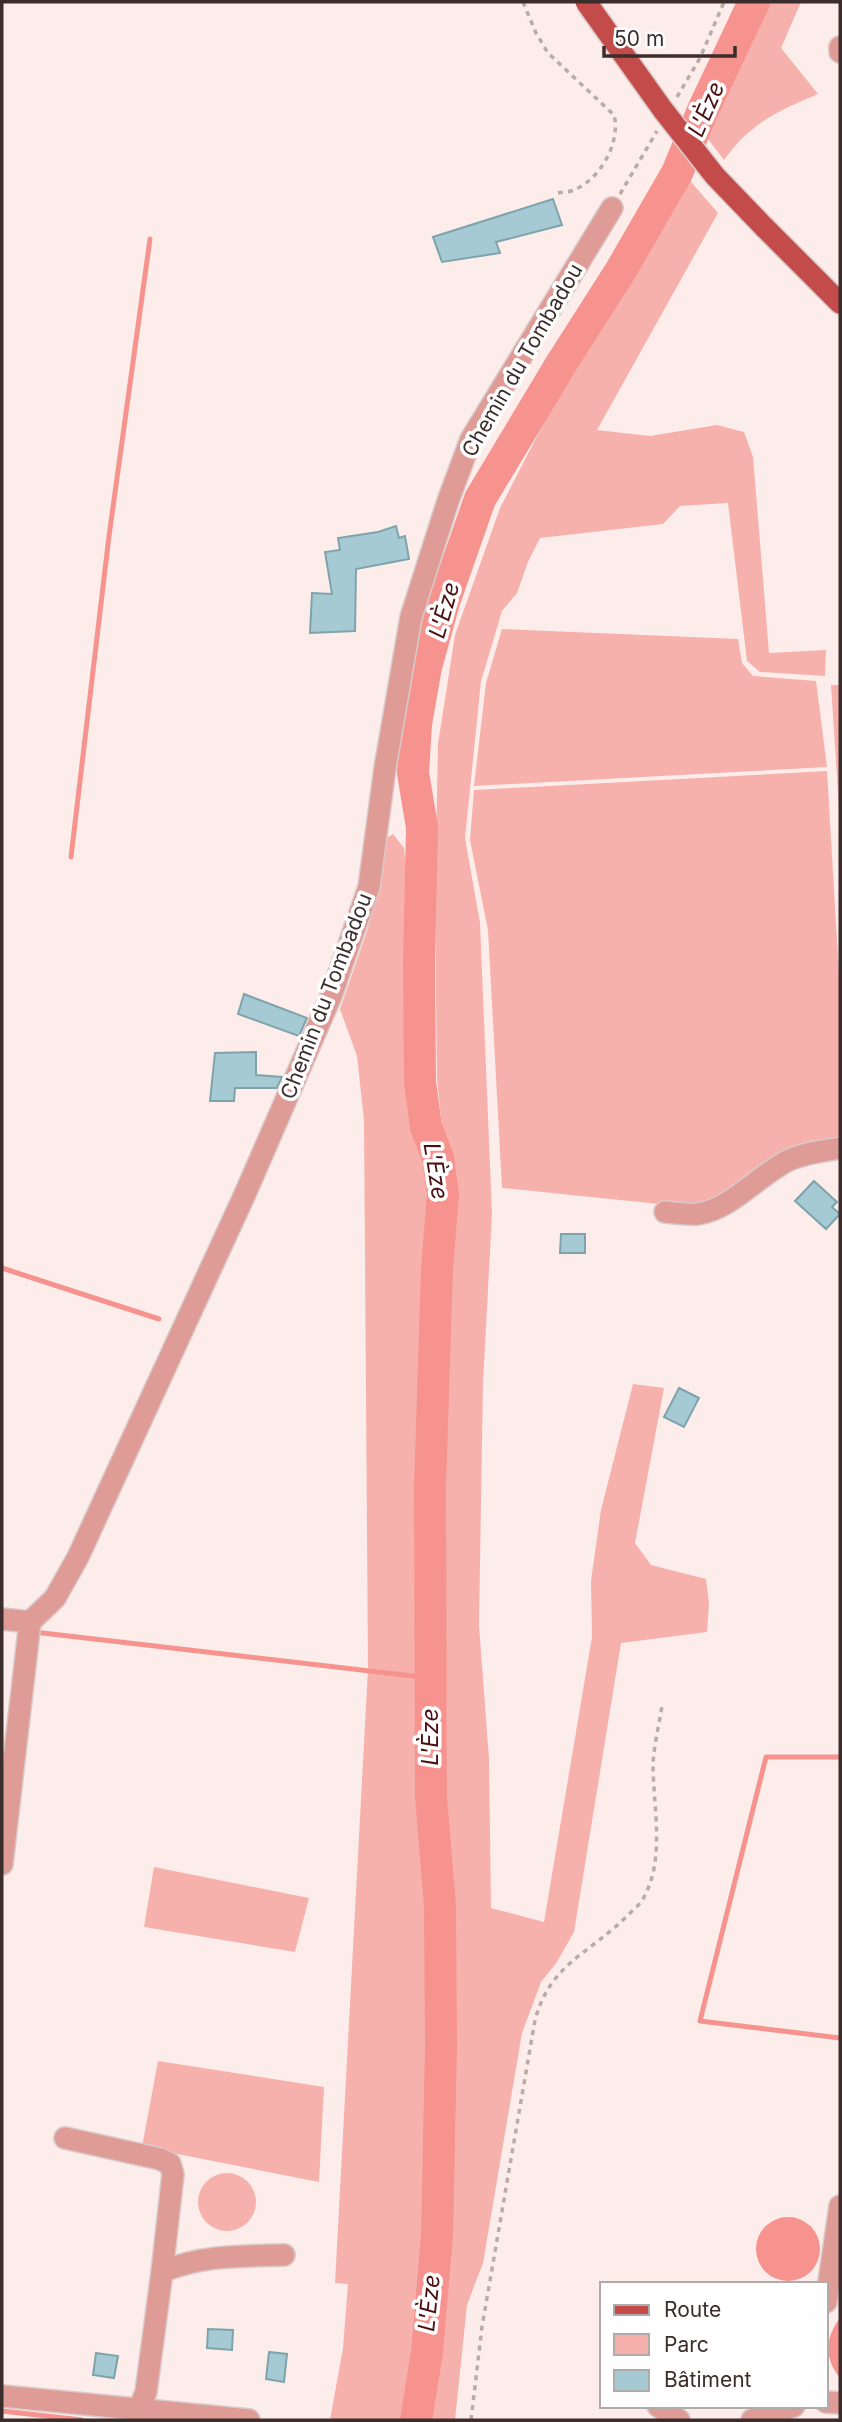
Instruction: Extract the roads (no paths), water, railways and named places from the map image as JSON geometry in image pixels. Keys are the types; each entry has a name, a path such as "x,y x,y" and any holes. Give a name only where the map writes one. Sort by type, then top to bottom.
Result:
{"main road":[{"path":"586,2 663,110 715,176 840,303"}],"street":[{"name":"Chemin du Tombadou","path":"30,1622 55,1598 78,1558 245,1194 331,996 369,887 385,768 411,617 471,439 612,208"},
{"path":"665,1212 697,1214 710,1210 728,1202 790,1159 840,1148"},
{"path":"2,1619 30,1622 2,1864"},
{"path":"65,2137 160,2159 170,2164 173,2174 146,2392 139,2409"},
{"path":"828,2288 840,2206"},
{"path":"162,2272 182,2263 226,2257 284,2255"},
{"path":"2,2396 249,2420"},
{"path":"662,2408 679,2420"},
{"path":"752,2420 788,2408"}],"waterway":[{"name":"L'Èze","path":"416,2420 427,2352 437,2236 441,2045 440,1906 431,1797 430,1487 437,1269 443,1194 438,1158 426,1127 420,1082 422,827 413,773 416,724 426,667 444,602 480,499 621,270 677,173 703,110 754,2"},
{"path":"71,857 109,536 150,239"},
{"path":"2,1268 159,1319"},
{"path":"34,1632 430,1678"},
{"path":"840,1757 766,1757 700,2021 840,2038"},
{"path":"2,2411 82,2420"}]}
